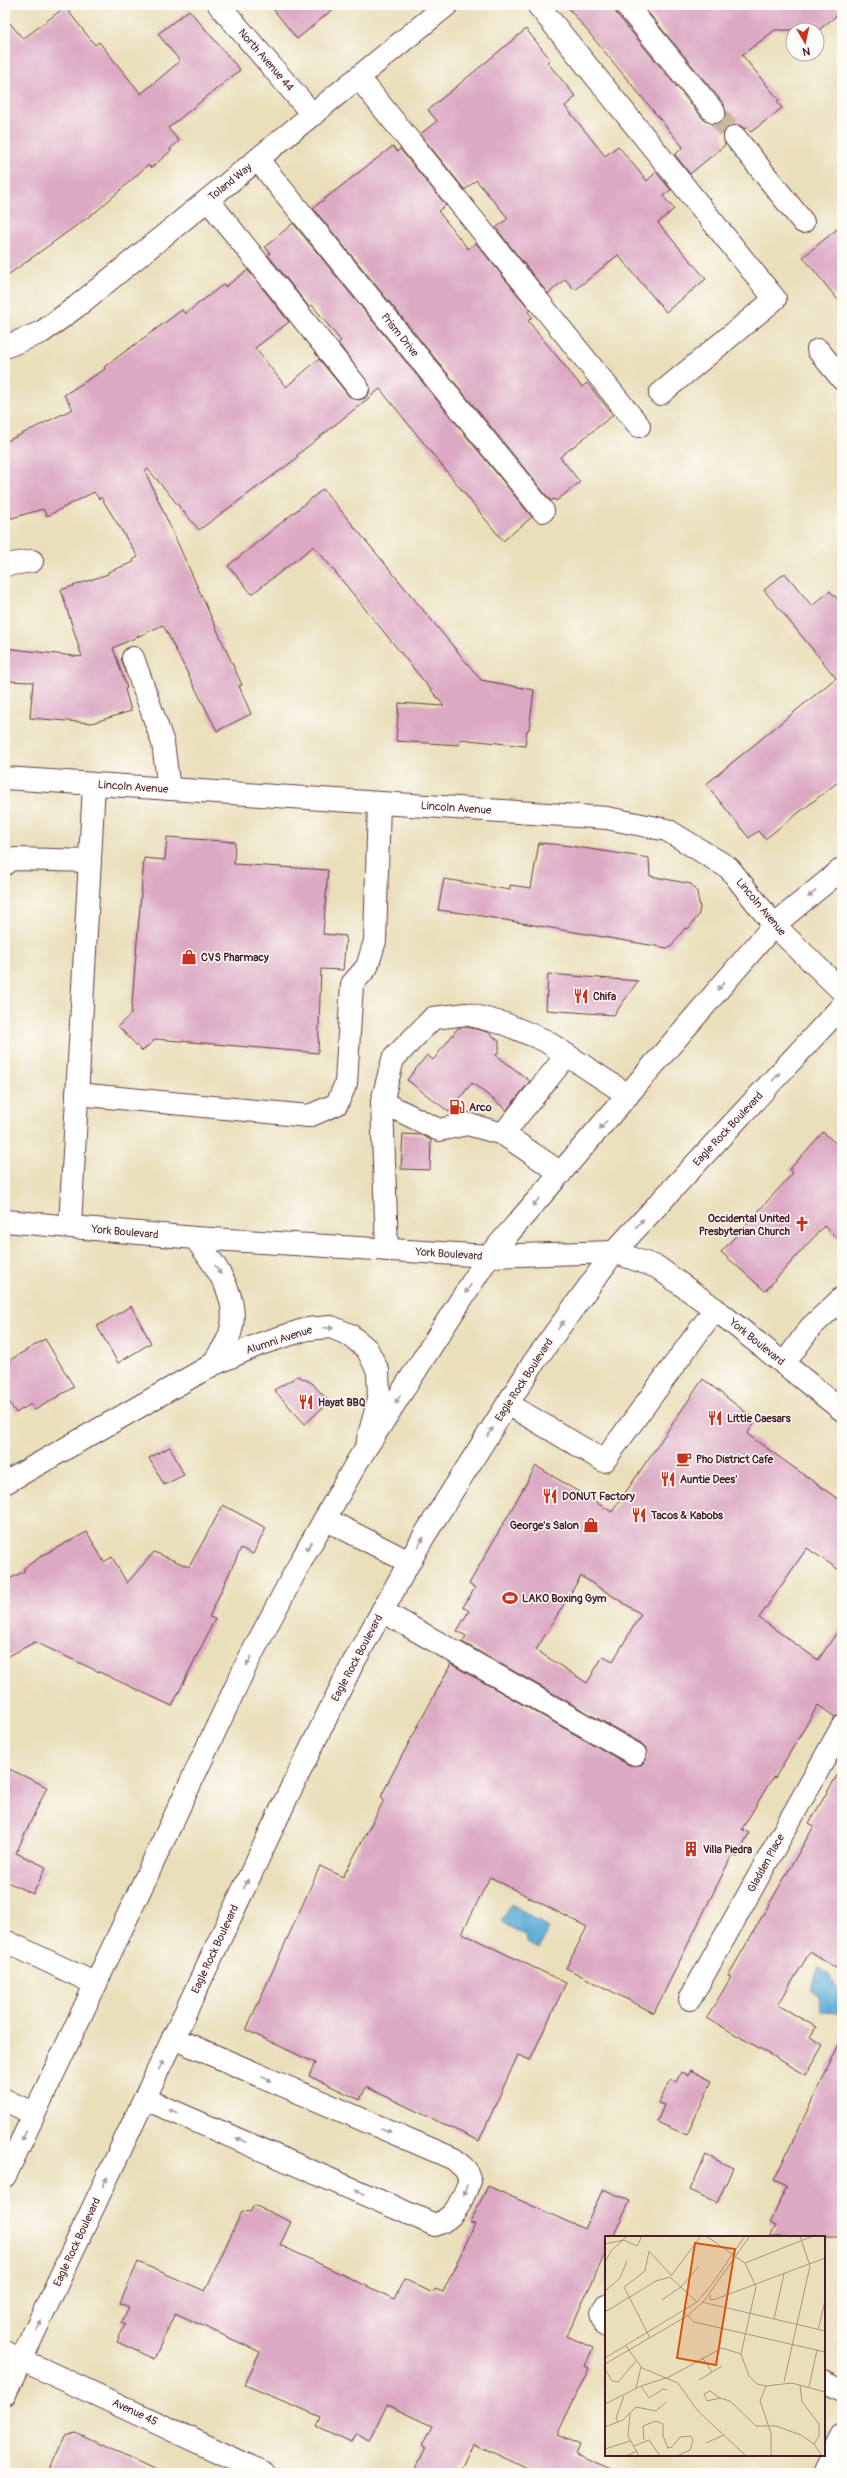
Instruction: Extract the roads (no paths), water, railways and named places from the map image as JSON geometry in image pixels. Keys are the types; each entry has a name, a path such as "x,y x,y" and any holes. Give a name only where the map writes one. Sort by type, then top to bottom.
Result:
{"main road":[{"name":"North Avenue 44","path":"219,5 313,115"},
{"name":"Toland Way","path":"5,347 42,332 76,307 448,5"},
{"path":"538,5 776,299 660,394"},
{"path":"626,5 714,112"},
{"path":"359,78 639,426"},
{"path":"735,138 803,222"},
{"name":"Prism Drive","path":"258,160 543,511"},
{"path":"208,200 358,388"},
{"path":"818,350 842,379"},
{"path":"5,566 32,561"},
{"path":"132,658 163,743 168,790"},
{"name":"Lincoln Avenue","path":"5,778 607,818 667,830 729,868 774,925 842,990"},
{"path":"70,1226 94,784"},
{"path":"77,1094 309,1116 337,1104 346,1083 352,984 367,966 376,941 379,803"},
{"path":"5,864 9,860 17,859 90,860"},
{"path":"5,2176 248,1661 357,1462 489,1256 774,925 842,869"},
{"name":"Eagle Rock Boulevard","path":"5,2394 13,2356 145,2099 294,1783 352,1665 409,1562 534,1362 614,1252 842,1006"},
{"path":"387,1250 382,1102 393,1059 433,1018 467,1014 505,1024 544,1040 628,1095"},
{"path":"503,1134 567,1054"},
{"path":"382,1102 439,1130 467,1124 503,1134 561,1173"},
{"name":"York Boulevard","path":"5,1221 195,1238 489,1256 614,1252 657,1267 716,1309 842,1409"},
{"path":"195,1238 219,1273 231,1296 234,1320 230,1333 212,1365"},
{"path":"784,1364 810,1328 842,1298"},
{"path":"508,1404 604,1461 716,1309"},
{"name":"Alumni Avenue","path":"5,1483 212,1365 260,1344 307,1329 331,1327 350,1335 367,1349 378,1371 380,1399 372,1430 357,1462"},
{"path":"325,1520 409,1562"},
{"path":"382,1611 635,1754"},
{"name":"Gladden Place","path":"690,1999 842,1727"},
{"path":"5,1941 96,1984"},
{"path":"145,2099 435,2225 446,2220 455,2213 470,2181 466,2170 454,2159 173,2038"},
{"path":"5,2100 34,2114"},
{"path":"605,2307 602,2313 605,2323"},
{"name":"Avenue 45","path":"13,2356 251,2470"},
{"path":"825,2382 842,2390"},
{"path":"824,2473 842,2436"}],"water":[{"path":"512,1904 549,1928 539,1949 527,1943 526,1936 503,1923 502,1920"},
{"path":"819,1967 830,1976 837,1987 840,1999 840,2013 820,2012 819,1996 811,1989"}],"tunnel":[{"path":"714,112 735,137"}],"place":[{"name":"CVS Pharmacy","path":"189,957"},
{"name":"Chifa","path":"581,996"},
{"name":"Arco","path":"457,1107"},
{"name":"Occidental United Presbyterian Church","path":"802,1224"},
{"name":"Hayat BBQ","path":"306,1402"},
{"name":"Little Caesars","path":"715,1418"},
{"name":"Pho District Cafe","path":"684,1459"},
{"name":"Auntie Dees'","path":"668,1479"},
{"name":"DONUT Factory","path":"550,1496"},
{"name":"Tacos & Kabobs","path":"639,1515"},
{"name":"George's Salon","path":"591,1525"},
{"name":"LAKO Boxing Gym","path":"510,1598"},
{"name":"Villa Piedra","path":"691,1849"}]}
